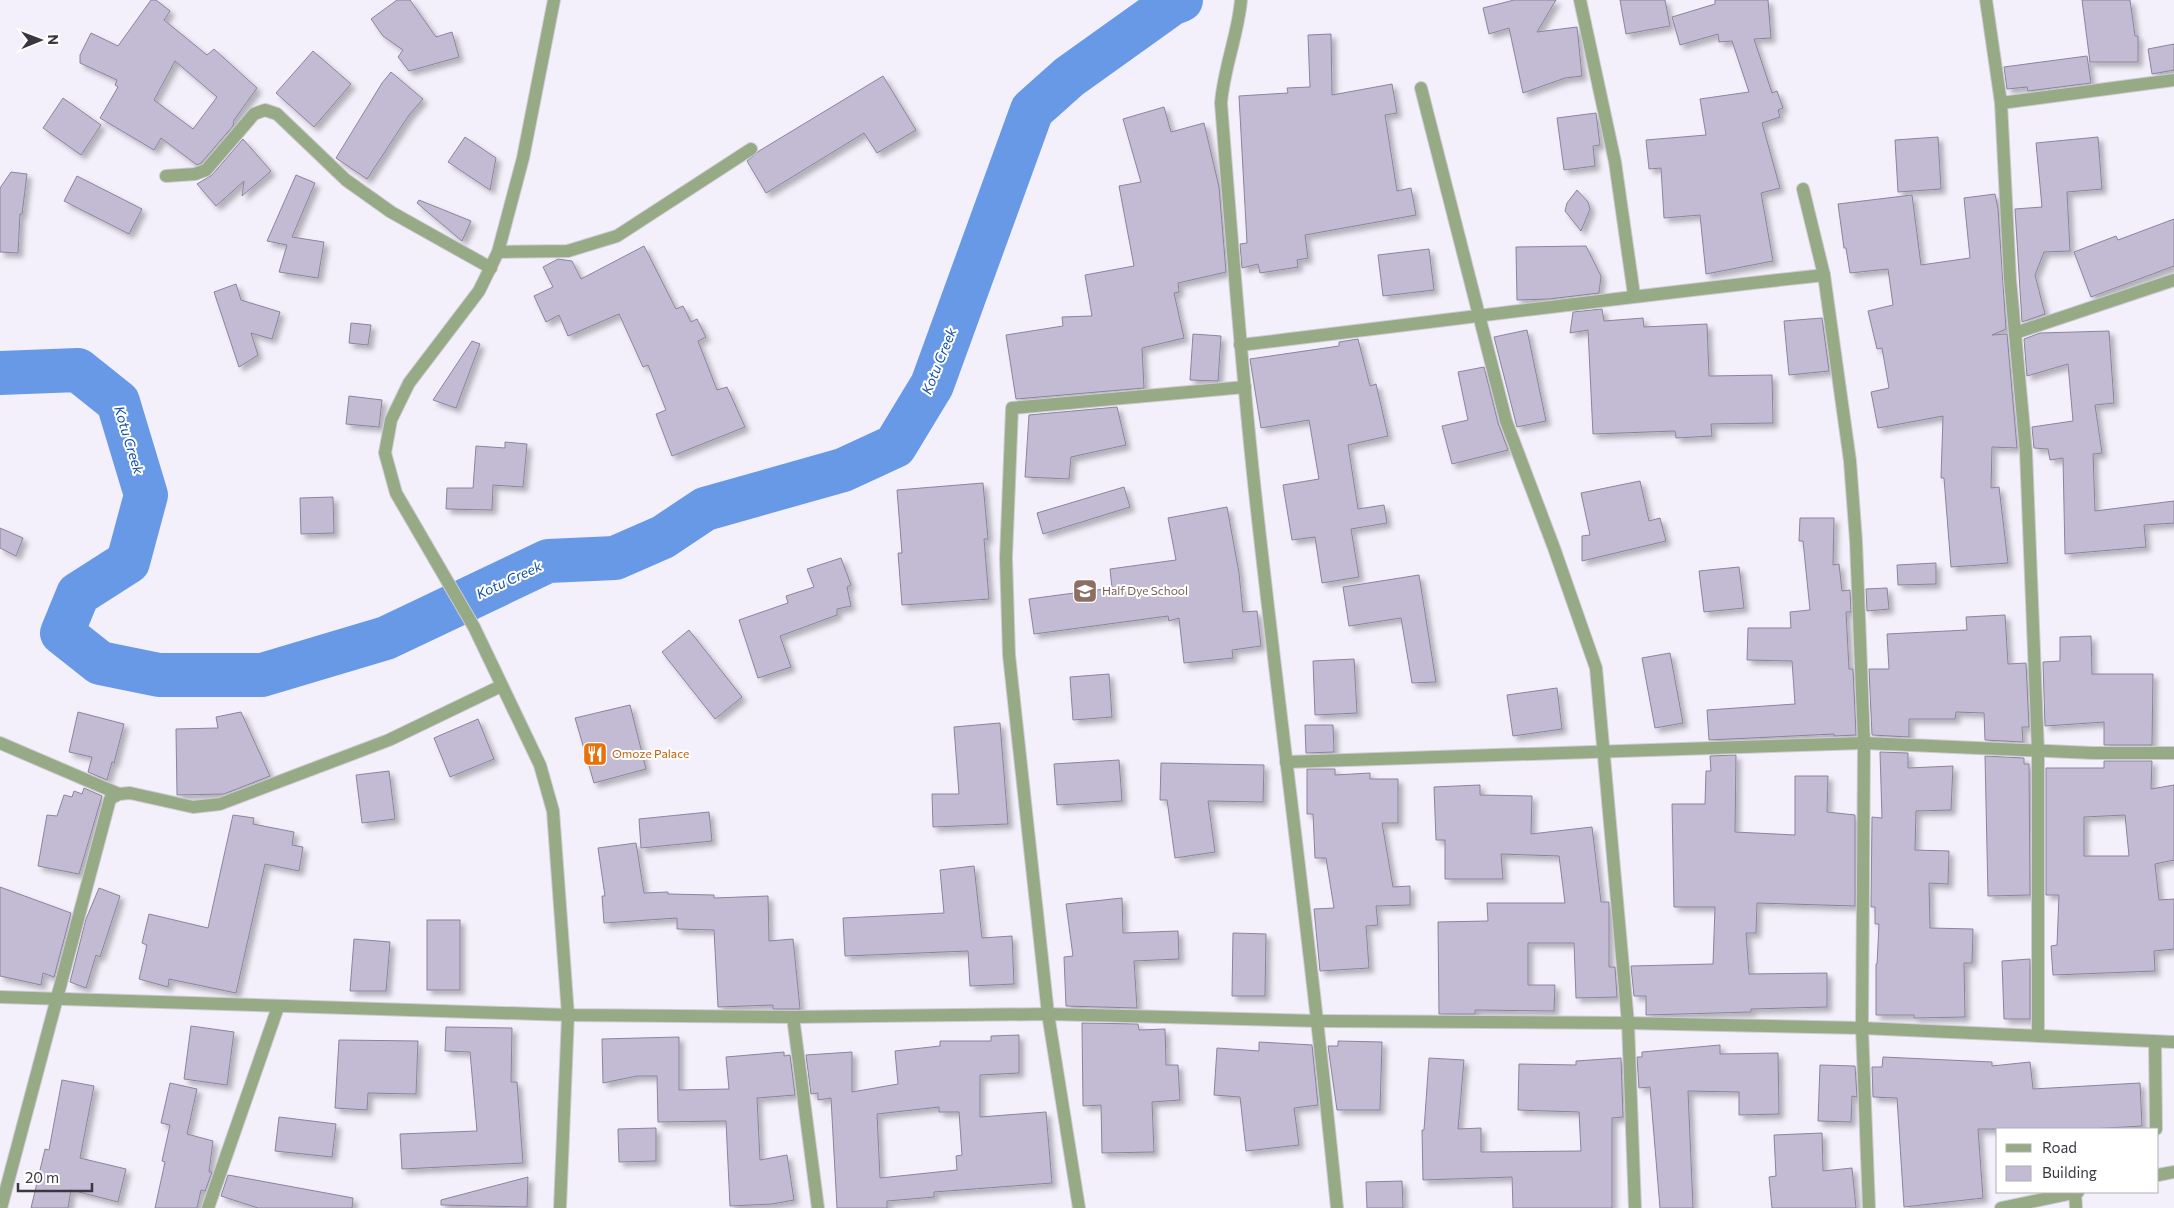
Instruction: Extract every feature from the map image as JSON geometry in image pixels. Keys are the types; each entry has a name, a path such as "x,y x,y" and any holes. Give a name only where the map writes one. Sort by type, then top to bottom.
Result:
{"street":[{"path":"554,0 523,158 498,252 479,290 409,383 391,420 385,453 396,493 465,611 540,765 553,811 568,1015 560,1208"},
{"path":"1580,0 1615,162 1634,295"},
{"path":"1986,0 2001,103 2010,279 2026,452 2038,751 2038,1035"},
{"path":"1241,4 1223,77 1221,103 1240,345 1286,762 1319,1021 1337,1208"},
{"path":"2001,103 2174,80"},
{"path":"1421,88 1506,421 1554,548 1596,668 1628,1023 1627,1051 1634,1208"},
{"path":"166,176 195,174 206,170 254,114 265,110 277,114 346,180 391,212 490,268"},
{"path":"498,252 568,251 617,236 751,149"},
{"path":"1802,188 1824,275 1850,461 1856,551 1864,743 1862,1028 1869,1208"},
{"path":"1240,345 1478,317 1634,295 1824,275"},
{"path":"2015,333 2174,280"},
{"path":"1079,1208 1048,1014 1009,655 1006,558 1012,408 1245,387"},
{"path":"0,743 119,794 130,793 193,807 220,804 389,740 501,686"},
{"path":"1286,762 1864,743 2093,753 2174,753"},
{"path":"1,1208 55,999 110,800 119,794"},
{"path":"0,998 568,1015 794,1018 1048,1014 1319,1021 1628,1023 1862,1028 2174,1042"},
{"path":"208,1208 278,1006"},
{"path":"794,1018 818,1208"},
{"path":"2155,1042 2156,1128"},
{"path":"2159,1175 2174,1172"},
{"path":"2001,1208 2072,1193"},
{"path":"2076,1208 2077,1193"}],"building":[{"path":"151,0 156,0 170,11 164,20 207,55 214,49 257,88 234,120 233,126 201,163 197,165 161,138 154,150 100,118 118,87 115,85 117,80 80,63 80,55 91,33 118,46","holes":["175,61 217,97 193,129 154,100"]},
{"path":"397,0 410,0 436,37 452,32 459,57 409,71 398,57 403,50 383,36 371,19"},
{"path":"1514,0 1556,0 1537,32 1577,27 1582,76 1565,78 1523,93 1509,28 1489,34 1483,8"},
{"path":"1620,0 1665,0 1670,26 1626,34"},
{"path":"1715,0 1768,0 1771,38 1754,39 1772,93 1777,91 1783,108 1778,110 1780,117 1762,123 1780,188 1761,193 1773,261 1706,274 1700,215 1664,218 1661,168 1649,169 1646,140 1706,135 1700,99 1749,92 1732,41 1719,42 1718,34 1680,45 1672,17 1715,4"},
{"path":"2082,0 2130,0 2135,36 2138,36 2138,62 2090,62"},
{"path":"1331,34 1332,95 1392,84 1397,113 1385,115 1397,191 1411,188 1416,215 1305,235 1308,258 1297,260 1298,267 1260,273 1258,264 1242,268 1240,244 1247,243 1239,96 1288,93 1287,88 1310,87 1308,35"},
{"path":"2174,44 2174,70 2152,74 2148,49"},
{"path":"313,51 351,84 314,127 276,93"},
{"path":"2087,56 2091,83 2028,91 2027,87 2007,89 2004,67"},
{"path":"391,72 423,99 409,115 367,179 336,158 382,83"},
{"path":"883,76 916,130 877,153 864,133 766,193 747,161 759,151"},
{"path":"63,98 101,125 81,155 43,128"},
{"path":"1164,107 1171,132 1204,123 1219,187 1226,272 1178,283 1179,292 1174,293 1184,338 1142,348 1144,388 1016,399 1006,335 1063,326 1062,317 1092,316 1085,275 1134,266 1119,186 1141,182 1123,119"},
{"path":"1596,113 1600,145 1593,146 1595,166 1564,170 1557,118"},
{"path":"465,137 496,158 490,190 448,162"},
{"path":"1938,137 1941,189 1898,192 1895,140"},
{"path":"2098,137 2102,189 2067,192 2070,251 2044,252 2035,275 2045,314 2022,322 2015,209 2042,207 2036,143"},
{"path":"243,139 271,171 242,196 244,181 216,206 197,184 212,175"},
{"path":"11,172 27,174 22,214 20,214 18,253 0,252 0,188"},
{"path":"296,175 315,183 292,237 324,242 318,278 279,272 287,245 267,241"},
{"path":"77,176 142,209 129,234 64,201"},
{"path":"1577,190 1588,202 1590,209 1581,231 1565,211 1567,203"},
{"path":"1995,194 1998,209 2006,329 1992,335 2007,334 2017,448 1992,447 1991,488 1999,487 2008,563 1951,567 1944,478 1941,478 1943,416 1878,428 1871,392 1889,388 1882,348 1877,349 1868,311 1893,305 1888,269 1850,273 1846,248 1844,248 1838,204 1912,195 1921,265 1970,258 1964,198"},
{"path":"419,200 471,221 462,241 417,203"},
{"path":"2174,219 2174,266 2091,297 2074,252 2116,236 2118,240"},
{"path":"644,246 676,309 683,306 691,322 697,319 706,337 698,341 717,390 727,387 745,427 672,456 656,414 666,410 648,365 643,367 619,314 568,336 559,315 546,322 534,296 553,287 543,267 558,259 572,261 581,279"},
{"path":"1586,246 1601,276 1599,293 1549,299 1517,300 1516,247"},
{"path":"1429,249 1434,290 1383,296 1378,255"},
{"path":"236,284 241,300 280,312 272,339 251,333 258,355 239,367 214,292"},
{"path":"1602,309 1604,321 1643,318 1644,327 1707,324 1709,376 1772,375 1773,423 1711,424 1712,436 1676,438 1675,431 1593,434 1588,330 1570,333 1573,312"},
{"path":"1822,318 1829,371 1789,375 1784,321"},
{"path":"351,323 371,325 368,345 349,343"},
{"path":"1527,330 1546,421 1517,427 1494,337"},
{"path":"2109,331 2114,403 2095,405 2102,453 2093,454 2095,511 2174,501 2174,523 2144,525 2146,547 2065,554 2063,458 2050,460 2048,449 2034,448 2032,427 2073,421 2068,364 2027,376 2024,339 2040,333"},
{"path":"1193,334 1221,336 1218,381 1190,380"},
{"path":"1358,339 1370,386 1376,384 1388,436 1348,445 1358,509 1384,505 1387,523 1351,529 1359,577 1322,583 1315,537 1292,540 1283,485 1319,479 1309,420 1261,428 1250,359 1339,346 1339,342"},
{"path":"472,341 480,344 456,408 433,400"},
{"path":"1484,367 1498,423 1508,450 1452,464 1442,426 1468,420 1458,372"},
{"path":"349,396 382,400 379,427 346,424"},
{"path":"1117,407 1126,445 1071,457 1069,479 1025,477 1029,415"},
{"path":"505,442 527,444 523,487 493,485 492,510 446,509 447,488 473,488 476,446 505,448"},
{"path":"1640,481 1649,521 1660,518 1666,541 1582,561 1582,536 1590,535 1581,493"},
{"path":"983,483 988,539 984,539 989,599 902,605 898,553 902,553 897,490"},
{"path":"1124,487 1130,507 1043,534 1037,513"},
{"path":"333,497 334,533 301,534 300,498"},
{"path":"1227,507 1239,573 1243,612 1257,611 1261,646 1232,650 1233,658 1184,663 1179,618 1169,621 1168,616 1034,634 1029,599 1112,588 1110,569 1176,560 1168,518"},
{"path":"1800,518 1834,518 1833,565 1839,564 1842,591 1850,590 1851,612 1846,612 1849,669 1853,669 1856,735 1834,736 1834,734 1709,740 1707,710 1795,704 1792,661 1747,660 1748,628 1791,628 1790,612 1810,610 1803,541 1799,541"},
{"path":"0,528 23,538 16,556 0,548"},
{"path":"841,558 851,585 847,587 851,606 837,609 837,615 780,636 791,667 758,678 739,620 788,603 786,596 814,587 807,569"},
{"path":"1936,563 1936,584 1898,585 1897,565"},
{"path":"1739,567 1744,608 1704,612 1699,571"},
{"path":"1419,575 1436,682 1412,683 1401,618 1349,626 1343,587"},
{"path":"1887,588 1889,609 1867,611 1866,589"},
{"path":"2005,615 2008,664 2026,663 2029,727 2022,727 2023,742 1985,740 1984,713 1956,712 1955,719 1909,719 1909,737 1872,735 1869,669 1889,669 1887,634 1967,630 1966,617"},
{"path":"689,630 742,697 715,719 662,652"},
{"path":"2091,636 2092,674 2153,674 2152,745 2104,745 2104,722 2045,726 2043,662 2060,661 2060,637"},
{"path":"1670,653 1683,723 1655,728 1642,658"},
{"path":"1354,659 1357,713 1315,715 1313,661"},
{"path":"1109,674 1112,717 1073,720 1070,677"},
{"path":"1557,688 1562,729 1513,736 1507,695"},
{"path":"630,705 646,769 594,783 575,718"},
{"path":"78,712 124,724 114,763 112,762 107,780 88,772 92,757 69,752"},
{"path":"241,712 270,776 224,794 177,795 176,729 218,728 216,717"},
{"path":"478,719 494,759 450,777 434,738"},
{"path":"1000,723 1008,824 933,827 932,794 959,794 954,727"},
{"path":"1305,725 1333,725 1334,752 1306,753"},
{"path":"1880,752 1908,753 1908,768 1953,766 1951,810 1916,811 1915,850 1949,851 1948,884 1929,883 1930,928 1973,929 1972,963 1964,963 1965,1017 1914,1018 1914,1015 1876,1015 1876,964 1879,924 1875,924 1875,907 1871,907 1872,817 1882,818"},
{"path":"1736,755 1735,832 1795,835 1795,776 1828,776 1827,812 1855,815 1855,906 1757,903 1756,933 1746,933 1749,974 1827,973 1827,1007 1751,1009 1751,1012 1646,1015 1646,996 1634,996 1631,966 1713,964 1715,907 1674,907 1672,804 1705,804 1706,771 1711,771 1710,756"},
{"path":"1985,756 2024,758 2024,764 2029,764 2030,895 1988,896"},
{"path":"1119,760 1122,801 1057,805 1054,764"},
{"path":"2104,761 2152,761 2151,789 2174,785 2174,860 2155,864 2159,900 2174,899 2174,949 2154,951 2155,971 2053,975 2051,946 2057,945 2059,895 2046,895 2046,768 2104,768","holes":["2125,815 2129,856 2084,856 2084,817"]},
{"path":"1161,763 1264,765 1263,802 1208,801 1215,852 1175,858 1167,800 1160,800"},
{"path":"1307,769 1335,769 1335,775 1370,773 1370,779 1398,779 1398,823 1382,823 1393,887 1410,886 1410,905 1376,906 1378,925 1366,926 1369,968 1320,971 1314,909 1334,908 1326,858 1315,858 1313,814 1307,814"},
{"path":"389,771 395,819 362,823 356,775"},
{"path":"1480,785 1480,795 1532,796 1531,834 1592,827 1601,902 1609,902 1609,967 1615,967 1617,997 1576,998 1574,943 1528,943 1528,985 1555,985 1554,1011 1475,1010 1475,1014 1439,1014 1438,922 1488,921 1487,903 1565,903 1559,856 1501,854 1503,879 1445,879 1445,840 1436,840 1434,787"},
{"path":"84,788 102,796 79,874 38,866 47,815 57,816 64,795 72,797 74,791 82,794"},
{"path":"709,812 712,841 641,848 639,819"},
{"path":"233,815 254,818 253,824 294,832 292,845 303,847 299,871 265,864 236,993 169,979 168,987 139,979 147,945 142,943 149,914 208,928"},
{"path":"636,843 644,893 668,892 668,894 714,895 714,898 768,896 769,941 793,939 800,1009 773,1009 773,1005 718,1007 714,930 677,929 677,918 604,923 602,896 605,896 598,848"},
{"path":"974,866 982,938 1012,936 1014,984 970,986 968,951 845,956 843,918 944,913 940,870"},
{"path":"0,887 71,913 54,977 43,973 41,985 0,976"},
{"path":"99,888 120,896 100,957 96,955 86,988 70,982 86,919"},
{"path":"1122,898 1123,933 1178,931 1179,959 1134,961 1137,1008 1066,1006 1064,957 1073,956 1066,904"},
{"path":"427,920 460,920 460,990 427,990"},
{"path":"1233,933 1266,934 1265,996 1232,996"},
{"path":"354,939 390,942 386,991 350,991"},
{"path":"2030,959 2030,1019 2004,1019 2002,961"},
{"path":"1082,1023 1138,1024 1139,1030 1165,1029 1166,1065 1178,1065 1180,1100 1152,1102 1154,1152 1102,1153 1101,1105 1083,1106"},
{"path":"191,1026 234,1032 227,1085 184,1079"},
{"path":"446,1027 512,1028 511,1082 517,1082 523,1163 402,1169 400,1134 477,1131 470,1052 445,1051"},
{"path":"1019,1035 1019,1073 980,1075 980,1117 1046,1112 1052,1183 934,1192 934,1197 887,1201 887,1208 837,1208 831,1098 818,1100 818,1093 811,1094 806,1055 852,1052 852,1092 898,1084 895,1051 940,1046 940,1041 991,1041 991,1036","holes":["939,1107 939,1112 959,1112 962,1155 956,1156 957,1170 880,1178 877,1114"]},
{"path":"679,1037 679,1090 729,1089 726,1057 784,1052 784,1056 790,1055 795,1095 757,1098 760,1160 787,1155 794,1200 772,1204 730,1206 726,1121 658,1122 657,1076 637,1076 603,1083 602,1039"},
{"path":"339,1040 418,1041 416,1094 368,1093 367,1110 335,1108"},
{"path":"1338,1041 1382,1042 1380,1110 1337,1110 1328,1046 1338,1046"},
{"path":"1259,1042 1312,1045 1318,1105 1294,1108 1299,1145 1246,1151 1240,1097 1214,1095 1217,1048 1259,1051"},
{"path":"1720,1045 1720,1054 1778,1053 1779,1114 1739,1115 1739,1092 1688,1091 1693,1208 1660,1208 1650,1087 1639,1088 1637,1057 1642,1057 1642,1052"},
{"path":"1883,1057 1992,1062 1992,1066 2030,1062 2033,1089 2140,1083 2142,1126 1978,1129 1983,1198 1904,1207 1897,1098 1873,1097 1872,1067 1882,1067"},
{"path":"1429,1058 1464,1060 1458,1129 1481,1128 1481,1152 1581,1151 1579,1112 1518,1110 1519,1064 1576,1065 1576,1061 1621,1058 1623,1117 1612,1118 1612,1208 1513,1208 1512,1177 1423,1180 1422,1130 1424,1130"},
{"path":"1820,1065 1855,1066 1857,1097 1852,1096 1851,1122 1818,1121"},
{"path":"62,1080 94,1086 80,1158 126,1169 118,1202 71,1190 68,1208 31,1208 45,1149 49,1150"},
{"path":"170,1083 197,1089 187,1134 213,1141 209,1172 212,1172 205,1191 201,1190 197,1208 155,1208 165,1162 162,1161 170,1125 161,1123"},
{"path":"279,1117 336,1124 332,1157 275,1151"},
{"path":"656,1128 656,1161 619,1162 618,1129"},
{"path":"1822,1133 1823,1171 1852,1168 1856,1208 1772,1208 1769,1177 1776,1176 1774,1135"},
{"path":"228,1175 353,1198 352,1208 258,1208 221,1196"},
{"path":"528,1177 527,1207 441,1205 441,1200"},
{"path":"1402,1181 1403,1208 1367,1208 1366,1182"}],"waterway":[{"name":"Kotu Creek","path":"0,373 78,370 118,402 146,495 128,562 78,594 62,633 100,663 159,675 262,675 386,638 548,561 615,558 663,537 705,509 843,470 895,446 932,385 1032,110 1069,77 1171,4 1181,0"}],"place":[{"name":"Half Dye School","path":"1085,591"},
{"name":"Omoze Palace","path":"595,754"}]}
